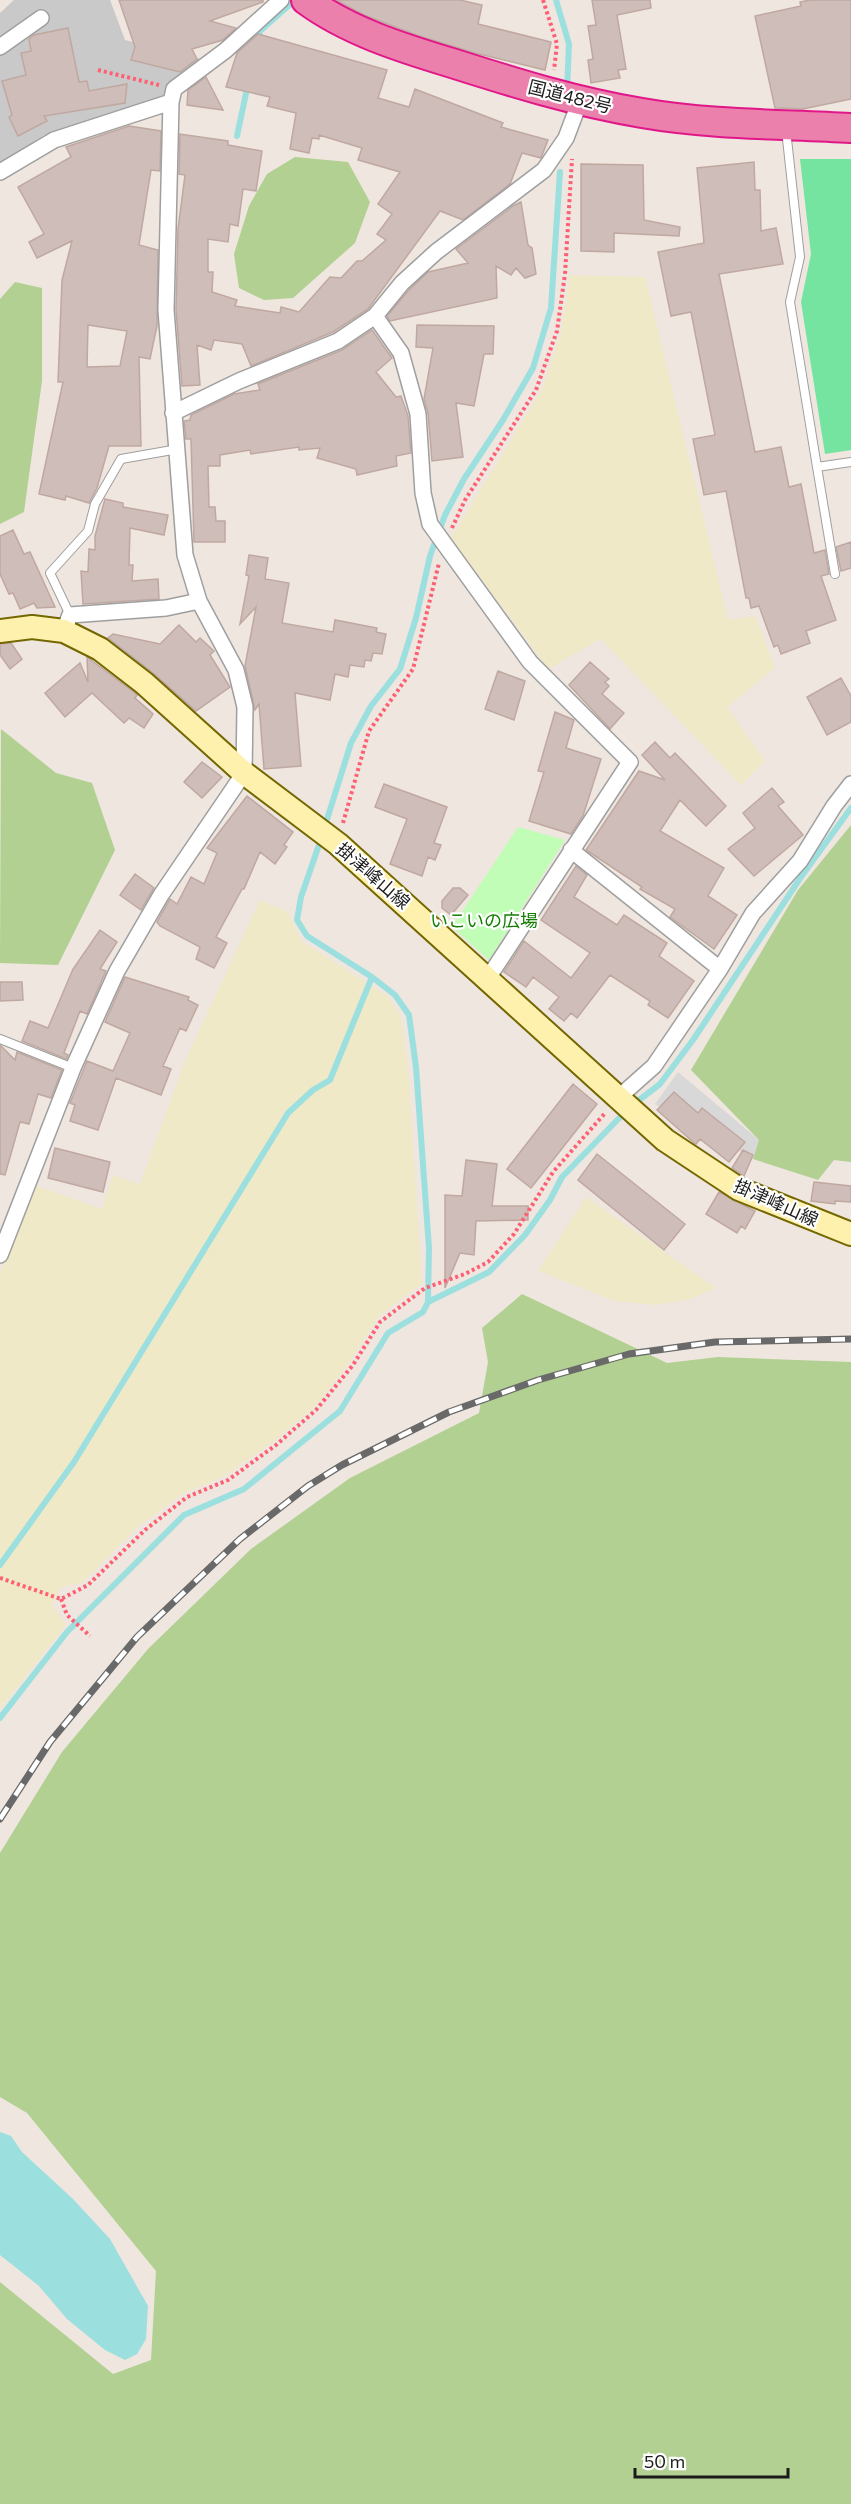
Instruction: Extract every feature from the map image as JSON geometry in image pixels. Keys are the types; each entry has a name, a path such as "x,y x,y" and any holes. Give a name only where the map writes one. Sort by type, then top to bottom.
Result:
{"highway":[{"name":"国道482号","path":"306,0 322,12 397,46 550,94 644,113 721,122 851,128"}],"main road":[{"name":"掛津峰山線","path":"0,631 67,623 144,683 244,774 338,844 665,1140 739,1189 851,1234"}],"street":[{"path":"0,172 54,140 172,95 281,0"},
{"path":"0,47 41,18"},
{"path":"0,1255 73,1068 117,971 161,895 244,774 245,707 236,670 199,601 185,555 166,310 172,95"},
{"path":"173,413 239,381 338,341 375,316 402,283 436,252 544,170 566,138 580,101"},
{"path":"375,316 401,354 418,414 423,493 430,524 530,662 630,762 488,978"},
{"path":"67,623 199,601"},
{"path":"625,1104 654,1066 720,969 753,913 800,861 834,806 851,784"},
{"path":"571,850 720,969"}],"lane":[{"path":"786,125 800,257 790,302 835,574"},
{"path":"67,623 50,573 88,531 95,504 121,459 178,449"},
{"path":"817,467 851,462"},
{"path":"1,1040 73,1068"}],"path":[{"path":"543,0 557,44 550,94"},
{"path":"98,70 172,95"},
{"path":"338,844 369,731 413,669 445,543 465,500 536,390 557,331 565,274 573,163 566,138"},
{"path":"0,1578 61,1599 88,1585 145,1530 187,1497 228,1480 276,1445 316,1410 352,1365 380,1322 426,1288 465,1274 488,1262 514,1234 553,1172 625,1104"},
{"path":"61,1599 67,1615 90,1636"}],"shaded area":[{"path":"14,0 110,0 125,40 205,60 169,84 162,98 52,135 44,135 0,165 0,13"},
{"path":"570,275 645,277 728,620 755,616 775,668 727,707 765,761 741,785 601,639 548,669 451,538 541,391 561,332"},
{"path":"260,900 288,912 301,941 388,996 401,1017 408,1068 422,1284 379,1316 350,1362 315,1407 274,1441 225,1476 184,1493 139,1526 82,1583 61,1587 52,1605 66,1625 0,1709 0,1273 34,1185 102,1209 113,1175 140,1184 185,1061"},
{"path":"678,1072 759,1140 753,1159 655,1104"},
{"path":"586,1197 716,1288 688,1300 656,1305 615,1301 538,1271"}],"green space":[{"path":"295,157 348,162 370,202 355,243 293,298 264,300 239,288 234,254 249,206 267,174"},
{"path":"800,159 851,159 851,450 825,454 801,302 811,254"},
{"path":"15,282 42,288 42,381 24,512 0,524 0,299"},
{"path":"1,729 56,773 92,783 115,850 58,965 0,963"},
{"path":"851,825 851,1162 834,1160 818,1180 753,1159 759,1140 691,1070 798,890"},
{"name":"いこいの広場","path":"518,827 565,840 489,960 452,927"},
{"path":"522,1294 667,1363 718,1357 851,1362 851,2504 0,2504 0,2282 113,2374 151,2360 156,2271 27,2113 0,2097 0,1853 62,1752 148,1649 251,1549 350,1478 479,1413 488,1362 482,1328"}],"water":[{"path":"0,2132 11,2136 22,2152 73,2199 110,2239 148,2306 146,2339 137,2354 125,2360 105,2350 67,2319 39,2286 0,2255"}],"building":[{"path":"119,0 263,0 263,2 210,21 236,28 223,40 192,49 197,59 180,72 131,60 135,47"},
{"path":"336,0 460,0 482,5 478,24 551,42 545,70 475,53 419,36 364,15"},
{"path":"592,0 650,0 651,8 617,15 626,69 618,70 620,78 591,83 588,60 593,59 588,26 596,25"},
{"path":"851,0 851,99 803,109 775,108 755,16 801,6 800,2"},
{"path":"68,28 79,82 87,81 89,91 127,84 125,103 44,116 47,121 18,136 9,117 12,115 2,81 26,75 21,53 31,51 29,39 34,35"},
{"path":"258,34 387,70 378,98 409,107 415,89 503,123 501,127 548,140 541,158 522,153 510,184 463,220 440,211 368,309 333,332 251,366 242,344 214,340 211,350 197,345 200,385 182,386 176,310 178,229 185,175 179,174 180,134 228,141 228,145 262,151 256,191 243,189 238,226 230,224 228,242 208,239 208,272 213,272 212,292 237,300 235,306 280,313 281,307 299,312 330,277 341,278 357,261 362,261 386,240 377,234 392,214 378,204 400,172 358,160 362,148 319,135 319,139 312,138 309,153 290,149 296,113 267,106 270,97 226,87 237,53"},
{"path":"206,77 223,110 187,105 188,90"},
{"path":"129,126 161,131 160,171 151,170 139,245 158,250 157,326 150,359 139,357 141,446 109,446 97,488 89,503 66,496 65,500 39,494 63,382 58,382 62,280 72,241 37,258 29,242 44,234 18,187 71,157 66,147","holes":["88,325 127,331 120,366 87,367"]},
{"path":"754,162 755,190 760,190 761,231 776,228 783,264 719,274 755,452 781,447 789,487 801,484 814,553 825,550 829,574 821,576 836,620 806,631 810,643 781,654 778,645 774,647 759,606 751,608 749,598 746,598 726,491 704,495 693,439 715,435 691,312 671,316 658,252 704,243 697,168"},
{"path":"581,164 643,165 644,220 680,227 679,236 614,233 614,252 581,251"},
{"path":"521,202 528,245 532,248 536,274 525,278 516,268 511,275 496,266 497,298 390,321 387,316 428,272 468,263 456,249"},
{"path":"417,325 494,326 493,354 484,354 474,406 456,403 463,457 432,461 428,413 424,399 433,348 416,347"},
{"path":"372,330 392,358 376,372 396,397 401,396 408,416 411,453 396,456 397,466 357,475 356,469 317,458 320,448 299,450 299,447 251,454 250,450 220,455 220,466 208,466 209,507 215,507 216,521 225,521 225,542 194,542 191,439 186,439 184,421 190,420 191,415 234,394 260,390 258,384 342,350"},
{"path":"105,499 123,503 123,507 168,515 164,535 130,528 129,565 133,565 132,581 158,579 159,599 83,604 81,571 88,572 89,549 95,550 95,536"},
{"path":"13,530 24,554 30,552 55,607 37,608 34,603 20,609 13,593 9,594 0,574 0,536"},
{"path":"851,542 851,568 841,571 836,547"},
{"path":"249,555 268,558 265,579 289,583 282,623 333,632 335,620 377,628 376,632 386,634 382,654 373,653 371,661 365,660 364,667 350,665 348,677 335,674 330,700 295,693 301,766 264,769 259,704 255,710 245,666 256,607 240,624 249,576 246,575"},
{"path":"179,625 196,642 200,638 214,651 210,655 230,687 196,711 108,638 113,634 160,644"},
{"path":"11,643 22,659 10,669 0,655 0,644"},
{"path":"87,657 135,693 137,695 135,698 153,714 144,728 129,718 124,723 92,693 65,717 45,693 80,663 88,682"},
{"path":"590,662 609,679 605,682 609,686 602,694 624,713 610,729 569,685"},
{"path":"498,671 525,681 514,720 485,709"},
{"path":"841,678 851,696 851,722 827,735 807,697"},
{"path":"555,712 574,720 566,748 601,759 583,816 571,834 529,821 544,772 538,771"},
{"path":"655,742 670,758 675,753 726,806 706,826 680,800 660,831 724,868 708,896 737,915 714,949 670,917 675,909 640,889 642,887 586,850 639,771 665,780 642,755"},
{"path":"202,762 222,777 202,798 184,782"},
{"path":"384,784 447,807 434,843 441,845 435,860 428,857 422,876 390,864 407,819 375,807"},
{"path":"772,788 784,802 778,806 803,835 754,876 728,849 755,828 743,813"},
{"path":"247,796 293,832 284,845 287,847 275,864 260,852 244,889 216,937 227,943 214,968 196,959 200,947 160,926 157,922 170,899 177,904 191,877 204,884 217,853 207,848"},
{"path":"576,866 587,875 574,897 617,925 624,915 667,943 659,956 694,981 668,1018 648,1005 650,1001 610,975 577,1018 571,1013 564,1021 549,1009 559,997 533,977 526,987 504,972 524,941 571,978 590,953 541,920"},
{"path":"135,874 154,888 141,910 120,895"},
{"path":"453,888 460,888 468,895 451,915 442,908 442,901"},
{"path":"100,930 117,942 100,969 106,971 87,1014 80,1011 64,1053 68,1055 66,1059 22,1041 30,1021 48,1028 73,969"},
{"path":"125,977 189,997 188,1000 198,1005 186,1031 180,1028 163,1066 171,1069 161,1095 116,1078 98,1130 70,1121 75,1105 70,1103 87,1061 113,1071 130,1033 105,1022"},
{"path":"0,982 22,982 23,1000 0,1001"},
{"path":"0,1045 15,1060 17,1052 62,1070 51,1098 38,1094 29,1124 20,1122 5,1175 0,1174"},
{"path":"573,1084 597,1104 531,1188 507,1169"},
{"path":"674,1092 698,1113 702,1108 745,1142 729,1162 700,1139 696,1144 693,1142 657,1110"},
{"path":"55,1148 110,1162 103,1192 48,1178"},
{"path":"743,1150 753,1155 744,1176 732,1168"},
{"path":"597,1154 685,1224 664,1250 578,1180"},
{"path":"466,1160 497,1164 492,1206 528,1206 528,1220 476,1221 474,1255 460,1253 445,1288 445,1195 462,1196"},
{"path":"814,1182 851,1186 851,1202 835,1201 835,1204 811,1201"},
{"path":"719,1192 755,1211 745,1229 741,1226 737,1233 706,1214"}],"waterway":[{"path":"258,42 260,31 295,0"},
{"path":"556,0 569,44 567,90"},
{"path":"237,136 248,84"},
{"path":"324,829 351,743 371,706 400,669 416,618 430,556 445,515 464,479 503,420 533,368 551,308 560,172"},
{"path":"634,1104 660,1084 693,1040 801,877 851,808"},
{"path":"0,1718 67,1632 184,1515 244,1489 340,1411 388,1333 423,1312 428,1302 429,1248 416,1067 409,1015 395,995 372,977 307,936 297,920 301,897 321,839"},
{"path":"0,1565 74,1462 288,1113 313,1090 330,1080 372,977"},
{"path":"428,1302 489,1272 525,1235 550,1200 562,1177 626,1111"}],"railway":[{"path":"0,1819 50,1742 137,1637 240,1539 308,1486 342,1465 449,1412 538,1380 629,1354 715,1342 851,1339"}]}
